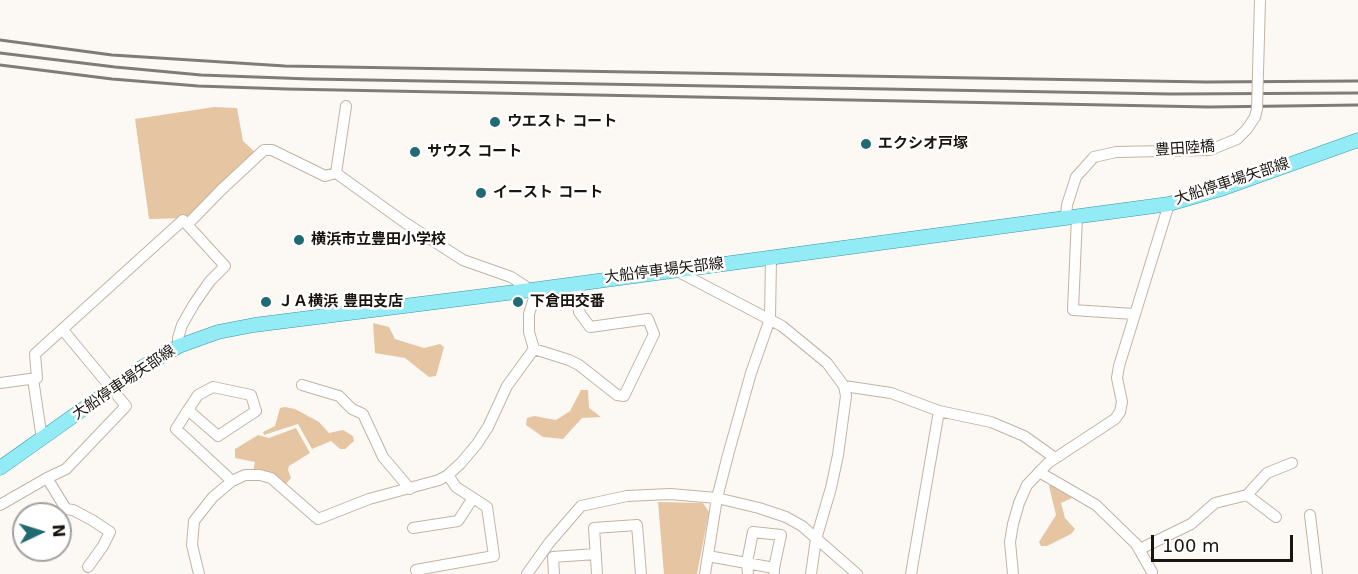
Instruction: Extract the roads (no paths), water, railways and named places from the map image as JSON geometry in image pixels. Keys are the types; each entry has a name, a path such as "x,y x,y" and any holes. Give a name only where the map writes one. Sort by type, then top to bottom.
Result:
{"main road":[{"name":"大船停車場矢部線","path":"0,468 141,368 179,346 218,332 254,325 1169,204 1224,188 1358,140"}],"street":[{"name":"豊田陸橋","path":"1071,217 1067,205 1076,177 1094,157 1116,152 1210,150 1237,139 1247,129 1255,117 1258,98 1260,0"},
{"path":"336,173 346,106"},
{"path":"188,224 264,150 272,150 325,176 336,173"},
{"path":"336,173 404,222 463,260 511,277 531,290 534,298 529,314 529,332 534,349"},
{"path":"1013,574 1010,542 1013,524 1027,485 1055,458 1115,419 1120,412 1122,402 1117,378 1134,314 1169,204"},
{"path":"1071,217 1073,310 1134,314"},
{"path":"0,383 37,378 35,354 183,220 225,266 210,281 194,304 182,325 178,338 179,346"},
{"path":"705,574 717,498 752,373 770,319 771,258"},
{"path":"675,270 782,326 827,363 844,386 846,396 838,454 816,539 811,574"},
{"path":"534,349 579,365 617,395 624,396 654,334 648,319 590,327 579,312 575,283"},
{"path":"0,505 66,469 126,406 63,330"},
{"path":"199,574 192,553 193,526 197,517 213,497 232,481 253,474 271,478 318,519 369,499 439,480 461,463 477,444 488,427 507,386 534,349"},
{"path":"33,379 42,439"},
{"path":"302,385 339,396 352,409 363,414 383,457 410,489"},
{"path":"844,386 891,393 939,411 991,422 1024,436 1055,458"},
{"path":"188,410 218,436 256,411 251,395 213,387 198,395 188,410 176,429 232,481"},
{"path":"911,574 939,411"},
{"path":"1140,549 1191,524 1215,503 1247,495 1267,473 1292,463"},
{"path":"1039,472 1096,505 1140,549 1152,572"},
{"path":"416,570 494,556 487,507 456,487 448,474"},
{"path":"46,478 66,509 93,520 110,532 88,567"},
{"path":"527,574 549,543 581,506 627,496 670,494 717,498 786,517 802,526 857,574"},
{"path":"1247,495 1276,517"},
{"path":"413,528 458,521 473,498"},
{"path":"1310,515 1317,574"},
{"path":"597,574 594,528 637,525 641,574"},
{"path":"708,556 747,562 774,571 781,535 753,532 747,562 748,574"},
{"path":"554,574 553,557 596,554"}],"railway":[{"path":"0,40 112,55 285,66 1206,82 1358,81"},
{"path":"0,53 201,75 310,79 1171,94 1358,93"},
{"path":"0,65 112,79 198,86 287,89 1209,107 1358,105"}],"place":[{"name":"ウエスト コート","path":"495,122"},
{"name":"エクシオ戸塚","path":"866,144"},
{"name":"サウス コート","path":"415,152"},
{"name":"イースト コート","path":"481,193"},
{"name":"横浜市立豊田小学校","path":"299,240"},
{"name":"ＪＡ横浜 豊田支店","path":"266,302"},
{"name":"下倉田交番","path":"518,302"}]}
